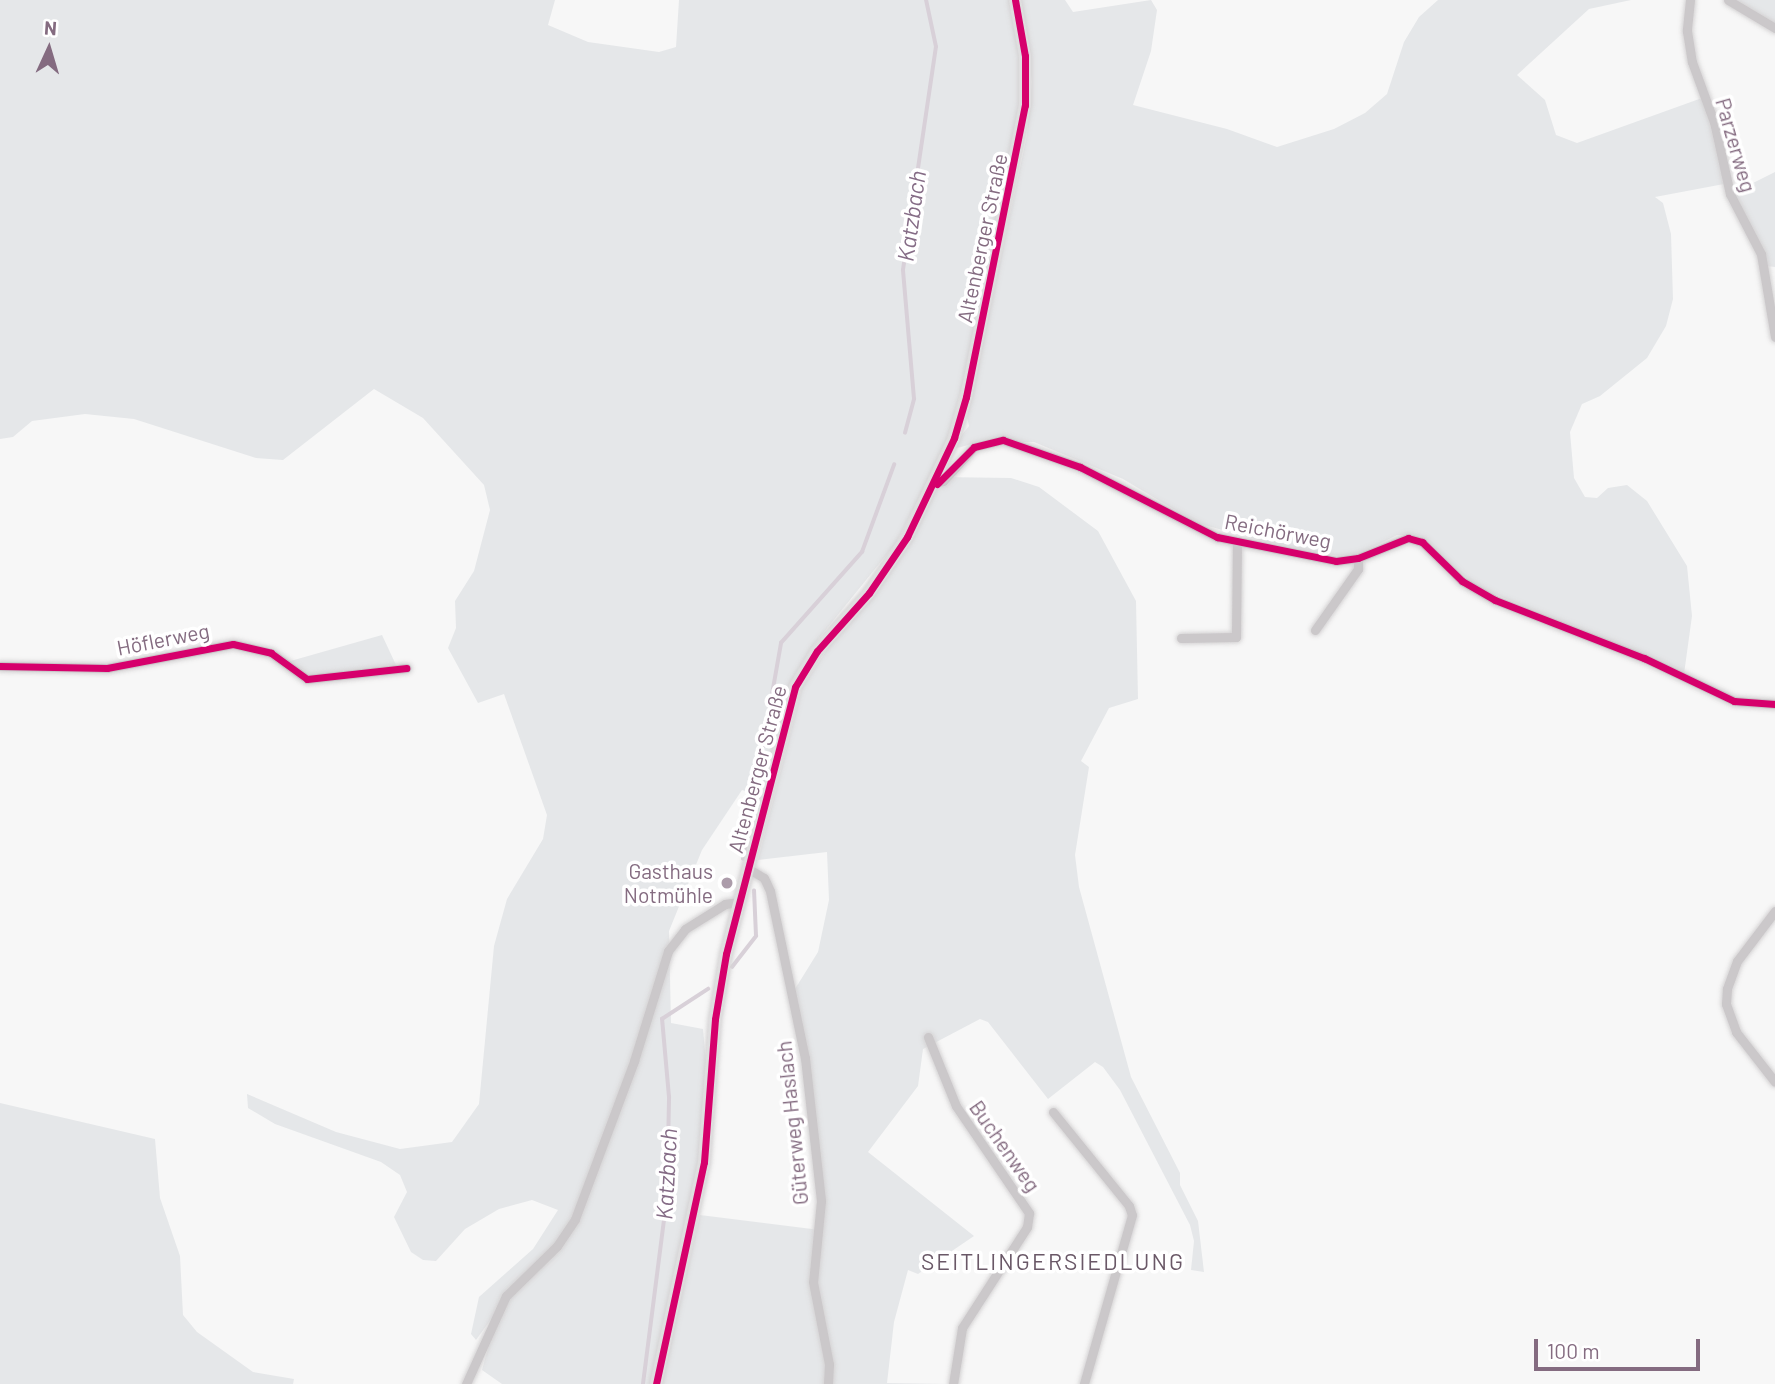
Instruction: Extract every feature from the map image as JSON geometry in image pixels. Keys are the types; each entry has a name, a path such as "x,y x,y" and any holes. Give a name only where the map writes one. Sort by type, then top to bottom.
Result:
{"street":[{"name":"Altenberger Straße","path":"656,1384 700,1184 718,1001 739,902 789,705 803,671 889,566 933,483 966,397 1020,138 1025,56 1015,0"},
{"name":"Parzerweg","path":"1690,0 1687,31 1692,62 1714,122 1730,194 1761,254 1775,337"},
{"path":"1728,0 1775,28"},
{"name":"Reichörweg","path":"933,483 943,481 974,447 991,441 1014,442 1118,484 1201,531 1237,541 1323,560 1358,558 1394,540 1422,542 1462,581 1495,600 1644,658 1734,701 1775,704"},
{"name":"Reichörweg","path":"1181,638 1236,637 1237,541"},
{"name":"Reichörweg","path":"1315,630 1358,569 1358,558"},
{"name":"Höflerweg","path":"0,666 107,668 233,644 271,653 307,679 406,668"},
{"name":"Güterweg Haslach","path":"749,869 760,875 769,891 805,1058 821,1201 813,1282 828,1364 828,1384"},
{"path":"466,1384 506,1296 576,1219 634,1061 668,951 685,929 725,904 739,902"},
{"path":"1775,911 1737,961 1730,975 1726,1004 1736,1032 1775,1082"},
{"name":"Buchenweg","path":"928,1037 956,1106 1029,1213 1027,1227 962,1328 953,1384"},
{"path":"1054,1112 1129,1206 1132,1215 1084,1384"}],"shaded area":[{"path":"0,0 555,0 548,25 588,42 659,52 676,47 679,0 1009,0 1021,64 1020,110 967,369 945,446 896,543 811,648 790,683 761,796 742,790 702,850 669,931 671,1023 703,1029 706,1062 698,1166 650,1384 502,1384 482,1370 494,1326 502,1316 494,1315 476,1340 471,1334 479,1297 533,1249 558,1210 532,1200 499,1209 465,1229 436,1261 423,1260 411,1252 394,1217 407,1192 400,1175 381,1162 275,1124 248,1108 247,1094 336,1132 400,1149 452,1142 479,1104 494,946 507,899 543,839 547,815 504,694 478,703 448,648 456,628 455,601 474,571 490,510 484,485 423,418 374,389 283,460 256,458 134,419 85,414 32,421 13,437 0,439"},
{"path":"1021,0 1065,0 1073,12 1151,0 1157,10 1151,51 1133,105 1227,129 1277,147 1334,129 1365,113 1387,94 1404,42 1419,17 1438,0 1631,0 1589,9 1517,75 1545,100 1556,135 1577,143 1702,98 1709,120 1724,184 1655,197 1663,203 1671,234 1673,299 1666,326 1647,358 1600,396 1582,404 1570,432 1574,478 1585,497 1597,498 1608,488 1627,485 1647,501 1687,566 1692,616 1684,674 1478,587 1411,535 1397,535 1359,554 1339,556 1285,547 1197,523 1123,479 1034,442 979,442 950,450 969,426 967,417 1027,135 1032,82"},
{"path":"1734,0 1775,0 1775,23"},
{"path":"1775,172 1775,267 1767,266 1733,193"},
{"path":"940,477 1011,478 1039,487 1098,531 1136,601 1138,699 1109,708 1081,761 1089,767 1075,855 1079,887 1131,1077 1180,1173 1180,1185 1198,1221 1204,1272 1191,1270 1194,1241 1190,1225 1120,1090 1103,1067 1095,1062 1048,1099 988,1022 980,1019 923,1049 918,1086 868,1152 974,1236 918,1274 908,1270 894,1322 887,1383 948,1384 661,1384 700,1215 820,1230 822,1173 795,989 818,952 829,900 827,852 758,860 802,688"},
{"path":"382,635 396,665 309,675 287,662"},
{"path":"0,1103 155,1139 160,1198 180,1256 183,1315 197,1332 253,1372 294,1379 293,1384 0,1384"}],"waterway":[{"name":"Katzbach","path":"905,433 914,399 903,270 936,47 926,0"},
{"name":"Katzbach","path":"743,859 781,643 862,552 894,465"},
{"name":"Katzbach","path":"732,967 756,936 754,891"},
{"name":"Katzbach","path":"643,1384 667,1196 669,1097 662,1019 708,989"}],"cycle path":[{"path":"656,1384 704,1162 715,1019 726,954 795,687 817,651 869,593 907,537 954,438 966,397 1025,105 1025,56 1015,0"},
{"path":"937,484 974,447 1003,440 1080,467 1217,537 1336,561 1358,558 1408,538 1422,542 1462,581 1495,600 1644,658 1734,701 1775,704"},
{"path":"0,666 107,668 233,644 271,653 307,679 406,668"}],"place":[{"name":"Gasthaus Notmühle","path":"727,883"}],"district":[{"name":"SEITLINGERSIEDLUNG","path":"1053,1261"}]}
